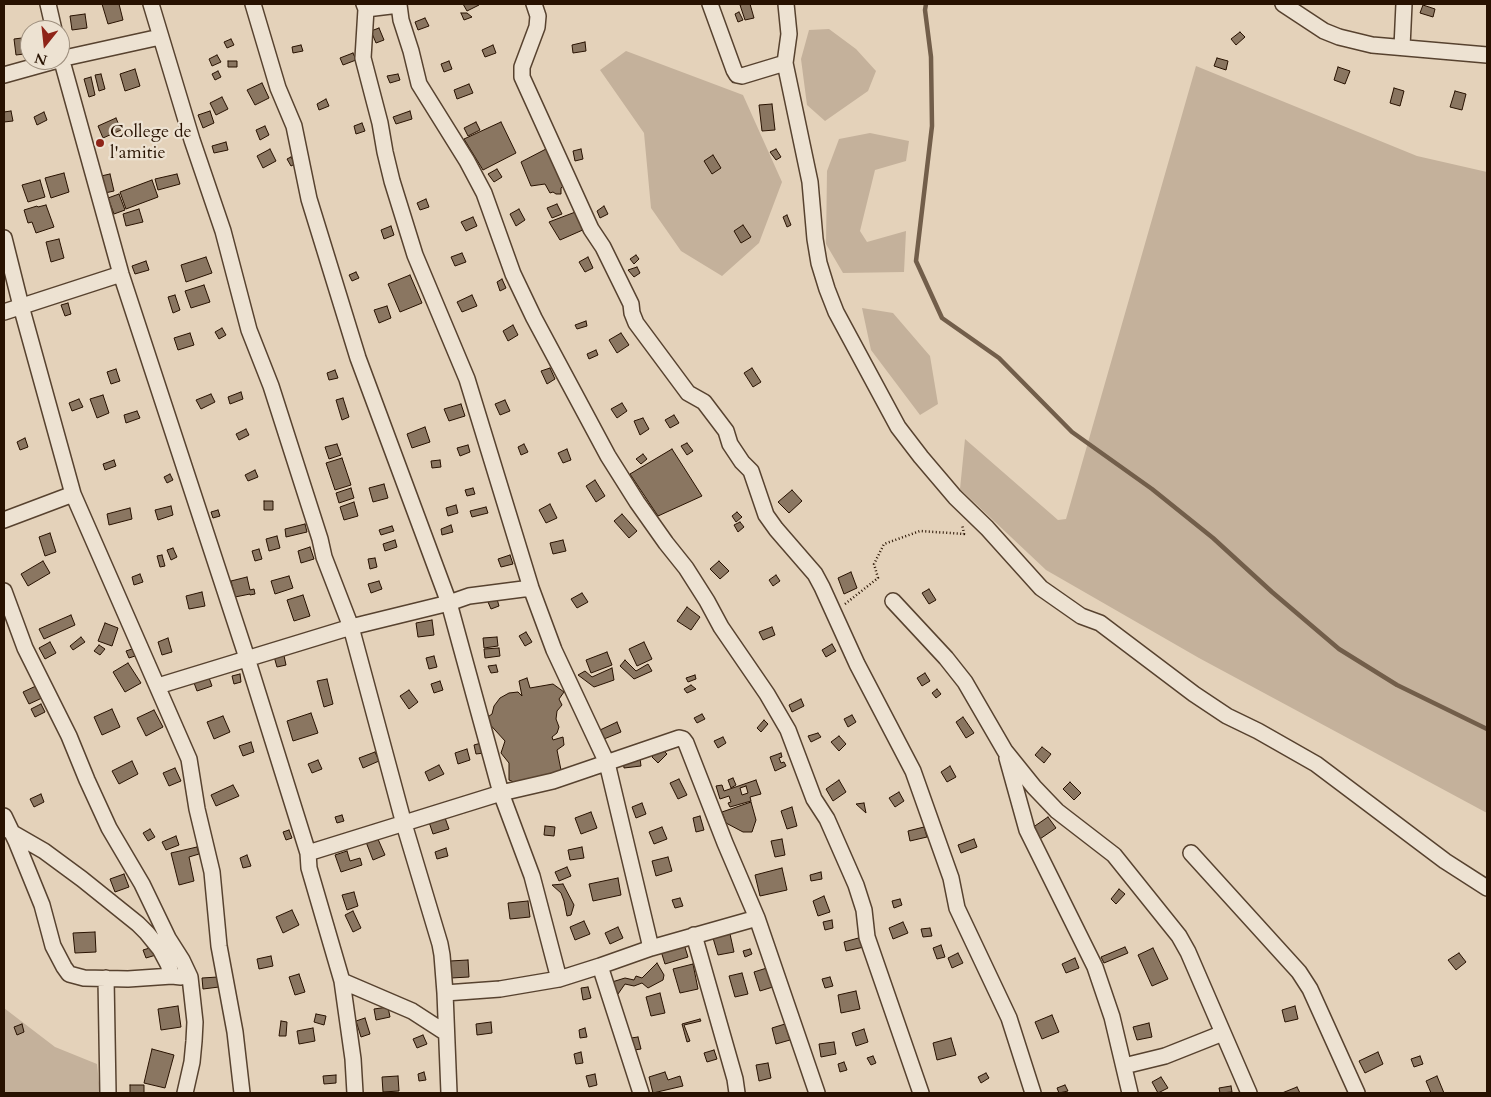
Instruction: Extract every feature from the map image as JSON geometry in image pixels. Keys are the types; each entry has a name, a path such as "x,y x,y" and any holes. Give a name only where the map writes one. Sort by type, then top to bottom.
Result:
{"street":[{"path":"48,4 52,20"},
{"path":"150,4 223,231 250,330 271,386 320,538 324,557 351,628 404,824 440,944 452,1089"},
{"path":"253,4 278,88 294,126 309,199 358,358 449,602 501,793 532,876 559,979"},
{"path":"651,948 607,763 554,650 531,588 467,379 415,255 392,181 384,152 380,123 363,58 365,6 401,4 401,20 419,84 467,161 484,193 513,274 538,326 608,456 637,502 686,568 721,627 767,694 788,730 814,799 828,819 856,885 864,910 867,936 921,1093"},
{"path":"534,4 538,16 537,27 522,67 522,77 592,229 631,304 636,323 688,393 704,402 726,431 730,444 742,462 751,471 766,515 815,574 822,587 857,664 914,772 951,878 958,908 1009,1018 1033,1093"},
{"path":"710,4 737,75 742,76 785,63"},
{"path":"786,4 789,34 785,63 810,182 819,263 836,312 898,426 921,457 955,497 987,528 1041,588 1058,601 1081,616 1100,623 1226,716 1258,731 1316,764 1445,861 1487,888"},
{"path":"1283,4 1324,31 1339,37 1372,45 1487,55"},
{"path":"1402,47 1404,4"},
{"path":"70,56 160,37"},
{"path":"4,75 20,70"},
{"path":"63,70 121,274 247,658 308,853 309,868 342,981 353,1059 355,1093"},
{"path":"4,238 73,494 189,759 197,809 212,872 219,946 235,1032 242,1093"},
{"path":"4,312 121,274"},
{"path":"4,520 73,494"},
{"path":"158,686 247,658 469,596 531,588"},
{"path":"4,592 25,648 69,736 86,780 105,820 142,884 168,938 190,977 195,1022 192,1062 185,1093"},
{"path":"893,601 966,682 1006,751 1034,787 1057,810 1114,855 1179,936 1188,952 1250,1093"},
{"path":"308,853 501,793 552,782 683,738 757,918 817,1093"},
{"path":"1006,751 1027,830 1095,967 1112,1017 1130,1093"},
{"path":"4,816 7,830 16,841 42,905 53,946 71,976 84,978 190,977"},
{"path":"7,830 44,851 142,928 160,949 172,976"},
{"path":"1191,853 1299,972 1310,989 1357,1093"},
{"path":"445,993 500,989 559,979 694,934 757,918"},
{"path":"694,934 735,1079 737,1093"},
{"path":"600,966 641,1093"},
{"path":"106,978 108,1093"},
{"path":"342,981 412,1011 446,1033"},
{"path":"1124,1066 1165,1056 1222,1033"}],"path":[{"path":"834,613 878,578 874,564 884,544 920,531 964,534 955,497"}],"shaded area":[{"path":"829,29 856,49 876,71 868,91 825,121 807,105 801,59 809,30"},
{"path":"626,51 743,95 782,182 759,243 722,276 681,251 651,208 644,133 600,70"},
{"path":"1196,66 1417,156 1487,172 1487,813 1199,658 1046,570 960,489 965,439 1058,520 1066,519"},
{"path":"870,133 909,141 906,161 875,170 860,231 867,242 906,231 904,272 843,273 826,244 827,171 839,139"},
{"path":"862,308 893,313 930,356 938,404 920,415 871,350"},
{"path":"4,1008 55,1047 97,1064 100,1093 4,1093"}],"building":[{"path":"102,4 119,4 123,20 108,24"},
{"path":"463,4 479,4 479,5 467,11"},
{"path":"750,4 754,18 745,20 740,5"},
{"path":"1423,5 1435,9 1433,17 1420,13"},
{"path":"739,12 743,20 738,22 735,14"},
{"path":"461,13 467,13 472,17 464,20"},
{"path":"85,14 87,28 72,30 70,16"},
{"path":"425,18 429,26 418,30 415,22"},
{"path":"379,28 384,40 376,43 371,31"},
{"path":"1240,32 1245,37 1236,45 1231,39"},
{"path":"20,38 20,54 16,55 14,39"},
{"path":"231,39 234,45 227,48 224,42"},
{"path":"585,42 586,51 573,53 572,45"},
{"path":"301,45 303,51 293,53 292,47"},
{"path":"493,45 496,53 485,57 482,50"},
{"path":"353,53 356,60 343,65 340,58"},
{"path":"217,55 221,62 212,66 209,59"},
{"path":"1217,58 1228,61 1226,70 1214,66"},
{"path":"228,61 237,61 237,67 228,67"},
{"path":"449,61 452,69 444,72 441,64"},
{"path":"1338,67 1350,71 1345,84 1334,80"},
{"path":"135,69 140,86 125,91 120,74"},
{"path":"218,71 221,77 215,80 212,74"},
{"path":"101,74 105,89 99,91 95,75"},
{"path":"398,74 400,80 390,83 387,76"},
{"path":"91,77 95,95 89,97 84,79"},
{"path":"262,83 269,98 255,105 247,90"},
{"path":"469,84 473,93 457,99 454,90"},
{"path":"1394,88 1404,91 1400,106 1390,103"},
{"path":"1455,91 1466,94 1462,110 1450,107"},
{"path":"222,97 228,109 216,115 210,103"},
{"path":"326,99 329,106 319,110 317,104"},
{"path":"772,104 775,130 762,131 759,105"},
{"path":"11,111 13,121 4,122 4,112"},
{"path":"210,111 214,123 203,128 198,115"},
{"path":"410,111 412,119 396,124 393,117"},
{"path":"44,112 47,120 37,125 34,117"},
{"path":"116,118 121,130 103,138 98,126"},
{"path":"476,122 480,130 468,136 464,128"},
{"path":"501,122 516,153 483,170 464,139"},
{"path":"362,123 365,131 356,134 354,126"},
{"path":"265,126 269,135 260,140 256,130"},
{"path":"226,142 228,150 214,153 212,146"},
{"path":"270,149 276,161 263,168 257,156"},
{"path":"546,149 562,175 564,185 561,188 561,194 550,193 545,184 531,186 521,162"},
{"path":"581,149 583,159 575,161 573,151"},
{"path":"776,149 781,157 776,160 770,152"},
{"path":"713,155 721,168 712,174 704,161"},
{"path":"291,157 295,164 291,166 287,159"},
{"path":"497,169 502,177 494,182 488,174"},
{"path":"64,173 69,192 51,198 45,178"},
{"path":"110,174 114,191 105,193 101,176"},
{"path":"177,174 180,184 158,190 155,179"},
{"path":"40,180 45,197 28,202 22,185"},
{"path":"152,180 158,197 126,209 120,192"},
{"path":"119,194 125,210 114,214 108,198"},
{"path":"426,199 429,207 420,210 417,203"},
{"path":"557,204 562,214 552,218 547,208"},
{"path":"46,205 54,227 36,233 32,222 28,223 24,210"},
{"path":"604,206 608,214 600,218 597,211"},
{"path":"139,209 143,222 126,226 123,214"},
{"path":"519,209 525,220 516,226 510,214"},
{"path":"578,211 585,229 560,240 549,222"},
{"path":"787,215 791,225 787,227 783,217"},
{"path":"473,217 477,226 466,231 461,222"},
{"path":"743,225 751,237 741,243 734,231"},
{"path":"391,226 394,235 384,239 381,230"},
{"path":"59,239 64,258 51,262 46,242"},
{"path":"462,253 466,262 455,266 451,257"},
{"path":"636,255 639,259 634,264 630,259"},
{"path":"206,257 212,273 186,282 181,265"},
{"path":"588,257 593,268 585,272 579,262"},
{"path":"146,261 149,270 135,274 132,266"},
{"path":"637,267 640,273 634,277 628,270"},
{"path":"356,272 359,278 352,281 349,275"},
{"path":"410,275 422,303 400,312 388,284"},
{"path":"502,279 506,288 500,291 497,282"},
{"path":"204,285 210,302 191,308 185,291"},
{"path":"175,295 180,310 173,313 168,297"},
{"path":"472,295 477,306 462,312 457,302"},
{"path":"68,303 71,314 65,316 61,305"},
{"path":"387,306 391,318 379,323 374,310"},
{"path":"586,321 587,326 577,329 575,325"},
{"path":"513,325 518,335 508,341 503,331"},
{"path":"222,328 226,335 219,339 215,332"},
{"path":"190,333 194,345 178,350 174,338"},
{"path":"621,333 629,345 617,353 609,340"},
{"path":"596,350 598,355 589,359 587,354"},
{"path":"550,368 555,379 547,384 541,371"},
{"path":"752,368 761,382 753,387 744,373"},
{"path":"116,369 120,381 111,384 107,372"},
{"path":"335,370 338,378 329,380 327,373"},
{"path":"241,392 243,399 230,404 228,397"},
{"path":"211,394 215,402 201,409 196,400"},
{"path":"103,395 109,413 97,418 90,399"},
{"path":"343,398 349,417 342,420 336,400"},
{"path":"79,399 83,407 72,411 69,403"},
{"path":"505,400 510,411 500,415 495,404"},
{"path":"622,403 627,411 617,418 611,409"},
{"path":"461,404 465,416 449,421 444,409"},
{"path":"137,411 140,418 126,423 124,415"},
{"path":"674,415 679,423 670,428 665,420"},
{"path":"643,418 649,429 640,435 634,421"},
{"path":"425,427 430,442 412,448 407,434"},
{"path":"246,429 249,435 239,440 236,434"},
{"path":"25,438 28,447 20,450 17,442"},
{"path":"687,443 693,451 687,455 681,446"},
{"path":"337,444 341,455 329,459 325,447"},
{"path":"524,444 528,452 521,455 518,447"},
{"path":"468,445 470,452 460,456 457,448"},
{"path":"567,449 571,460 563,463 558,453"},
{"path":"672,449 702,496 658,516 630,474"},
{"path":"643,454 647,459 641,464 636,459"},
{"path":"342,458 351,485 335,490 326,463"},
{"path":"114,460 116,466 105,470 103,464"},
{"path":"440,460 441,467 432,468 431,461"},
{"path":"255,470 258,477 248,481 245,475"},
{"path":"170,474 173,480 167,483 164,477"},
{"path":"595,480 605,496 596,502 586,486"},
{"path":"384,484 388,498 373,502 369,488"},
{"path":"351,488 354,498 339,503 336,493"},
{"path":"473,488 475,494 467,496 465,490"},
{"path":"792,490 802,501 789,513 778,502"},
{"path":"264,501 273,501 273,510 264,510"},
{"path":"354,502 358,516 344,520 340,507"},
{"path":"550,504 557,518 546,523 539,510"},
{"path":"456,505 458,513 448,516 446,508"},
{"path":"171,506 173,515 158,520 155,510"},
{"path":"486,507 488,513 472,517 470,511"},
{"path":"130,508 132,519 109,525 107,514"},
{"path":"218,510 220,516 213,518 211,512"},
{"path":"737,512 742,517 736,522 732,516"},
{"path":"622,514 637,531 629,538 614,521"},
{"path":"740,522 744,527 738,532 734,525"},
{"path":"305,524 307,532 286,537 285,529"},
{"path":"451,525 453,532 442,535 441,529"},
{"path":"392,526 394,531 381,535 379,530"},
{"path":"50,533 56,552 45,556 39,537"},
{"path":"277,536 280,548 269,551 266,539"},
{"path":"395,540 397,547 385,551 383,544"},
{"path":"563,540 566,551 553,554 550,543"},
{"path":"310,547 314,559 301,563 298,551"},
{"path":"173,548 177,557 171,560 167,550"},
{"path":"259,549 262,559 255,561 252,551"},
{"path":"162,555 165,566 160,567 157,556"},
{"path":"510,555 513,564 501,567 498,559"},
{"path":"375,558 377,567 370,569 368,559"},
{"path":"43,561 50,573 28,586 21,574"},
{"path":"719,561 729,571 720,579 710,569"},
{"path":"851,572 857,588 844,594 838,578"},
{"path":"140,574 143,582 134,585 132,577"},
{"path":"776,575 780,581 773,586 769,580"},
{"path":"289,576 293,588 275,594 271,581"},
{"path":"247,577 250,590 254,589 255,594 235,597 231,581"},
{"path":"379,581 382,589 371,593 368,584"},
{"path":"929,589 936,600 929,604 922,593"},
{"path":"202,592 205,606 189,609 186,596"},
{"path":"582,593 588,602 577,608 571,599"},
{"path":"303,595 310,616 294,621 287,600"},
{"path":"497,599 499,606 491,609 488,602"},
{"path":"687,607 700,617 691,630 677,621"},
{"path":"71,615 75,625 44,639 39,629"},
{"path":"432,620 434,635 418,637 416,623"},
{"path":"105,623 118,628 112,646 98,641"},
{"path":"772,627 775,635 763,640 759,632"},
{"path":"526,632 532,642 525,646 519,636"},
{"path":"81,637 85,642 73,650 70,646"},
{"path":"497,637 498,646 484,648 483,638"},
{"path":"168,638 172,652 162,655 158,642"},
{"path":"50,642 56,653 45,659 39,648"},
{"path":"644,642 652,659 637,666 629,649"},
{"path":"832,644 836,651 826,657 822,650"},
{"path":"99,645 105,649 100,655 94,651"},
{"path":"135,648 138,655 129,658 126,651"},
{"path":"499,648 500,656 485,658 484,649"},
{"path":"283,651 286,665 277,667 273,653"},
{"path":"607,652 612,665 591,673 586,660"},
{"path":"434,656 437,667 429,669 426,658"},
{"path":"625,660 636,671 648,664 652,671 634,679 620,666"},
{"path":"128,663 141,683 125,692 113,672"},
{"path":"496,665 498,672 491,673 488,666"},
{"path":"612,668 614,680 594,687 578,675 585,671 592,677"},
{"path":"925,673 930,681 922,686 917,678"},
{"path":"240,674 241,682 234,684 232,676"},
{"path":"208,675 212,686 197,691 193,680"},
{"path":"695,675 696,679 688,682 686,678"},
{"path":"527,678 530,688 553,684 564,692 559,699 562,705 557,711 556,719 559,727 557,733 552,737 553,740 563,737 564,745 557,750 561,770 521,785 509,780 509,763 501,753 505,741 485,719 492,714 494,706 500,698 509,693 518,692 522,696 519,681"},
{"path":"327,679 333,704 324,707 317,681"},
{"path":"440,681 443,690 434,693 431,684"},
{"path":"691,685 696,689 687,693 684,689"},
{"path":"36,686 42,698 29,704 23,692"},
{"path":"937,689 941,694 936,698 932,693"},
{"path":"409,690 418,702 409,709 400,696"},
{"path":"801,699 804,706 792,712 789,705"},
{"path":"41,704 45,712 35,717 31,709"},
{"path":"112,709 120,727 102,735 94,717"},
{"path":"154,710 163,727 146,736 137,718"},
{"path":"311,713 318,733 293,741 287,721"},
{"path":"702,714 705,719 697,723 694,718"},
{"path":"852,715 856,722 848,727 844,719"},
{"path":"223,716 230,732 214,739 207,722"},
{"path":"963,717 974,733 966,738 956,722"},
{"path":"764,720 768,724 761,732 757,728"},
{"path":"617,722 621,732 604,739 600,730"},
{"path":"818,733 821,737 811,742 808,736"},
{"path":"839,736 846,744 839,751 831,742"},
{"path":"723,737 726,743 718,748 714,741"},
{"path":"251,742 254,752 243,756 239,746"},
{"path":"481,743 484,753 476,754 474,745"},
{"path":"1042,747 1051,754 1044,763 1035,755"},
{"path":"661,748 667,754 658,763 652,757"},
{"path":"467,749 470,760 458,764 455,753"},
{"path":"375,752 379,761 363,768 359,758"},
{"path":"781,753 782,757 779,758 781,763 784,762 786,766 775,771 770,757"},
{"path":"640,758 641,766 624,768 623,759"},
{"path":"318,760 322,769 312,773 308,764"},
{"path":"132,761 138,774 119,784 112,771"},
{"path":"439,765 444,774 429,781 425,772"},
{"path":"950,766 956,777 947,782 941,772"},
{"path":"175,768 181,781 169,786 163,773"},
{"path":"733,778 736,785 731,788 728,780"},
{"path":"679,779 687,795 678,799 670,783"},
{"path":"756,780 761,794 750,797 751,801 730,807 728,803 731,802 729,796 720,799 716,786 722,785 724,791","holes":["746,786 748,793 742,795 740,788"]},
{"path":"839,780 846,792 833,801 826,789"},
{"path":"1070,782 1081,793 1074,800 1063,789"},
{"path":"233,785 239,796 216,806 211,795"},
{"path":"899,792 904,801 895,807 889,798"},
{"path":"41,794 44,802 34,807 30,799"},
{"path":"751,802 756,820 752,832 743,832 726,823 722,812"},
{"path":"642,803 646,814 636,818 632,807"},
{"path":"864,803 866,813 856,804"},
{"path":"792,807 797,826 787,829 781,811"},
{"path":"591,812 597,828 581,834 575,818"},
{"path":"342,815 344,821 337,823 335,817"},
{"path":"444,815 449,829 433,834 428,819"},
{"path":"700,816 704,830 696,832 693,818"},
{"path":"1048,817 1056,828 1037,841 1029,830"},
{"path":"545,826 555,827 554,836 544,835"},
{"path":"662,827 667,839 654,844 649,832"},
{"path":"924,827 927,837 910,841 908,831"},
{"path":"150,829 155,837 148,841 143,833"},
{"path":"289,830 292,838 286,840 283,832"},
{"path":"176,836 179,845 166,850 162,842"},
{"path":"377,837 385,855 373,860 366,842"},
{"path":"782,839 785,855 775,857 771,841"},
{"path":"974,839 977,847 961,853 958,845"},
{"path":"197,847 199,854 189,857 194,881 179,885 171,853"},
{"path":"582,847 584,858 570,860 568,850"},
{"path":"446,848 448,856 437,859 435,852"},
{"path":"347,851 350,861 360,858 362,865 341,872 335,855"},
{"path":"247,855 251,866 243,868 240,858"},
{"path":"668,857 672,871 656,876 652,861"},
{"path":"567,867 571,876 559,881 555,872"},
{"path":"782,868 787,890 760,896 755,875"},
{"path":"821,872 822,879 811,881 810,875"},
{"path":"124,874 129,887 115,892 110,879"},
{"path":"618,878 621,895 593,901 589,884"},
{"path":"563,884 574,905 571,915 567,916 561,893 552,885"},
{"path":"1119,889 1125,894 1116,904 1111,899"},
{"path":"354,892 358,906 347,910 342,895"},
{"path":"824,896 830,912 818,916 813,901"},
{"path":"680,898 683,906 675,908 672,900"},
{"path":"900,899 902,905 894,908 892,901"},
{"path":"528,901 530,917 510,919 508,903"},
{"path":"292,910 299,925 283,933 276,917"},
{"path":"353,911 361,928 353,932 345,915"},
{"path":"832,920 833,928 825,930 823,922"},
{"path":"584,921 590,934 575,940 570,927"},
{"path":"903,922 908,933 893,939 889,928"},
{"path":"618,927 623,938 610,944 605,933"},
{"path":"930,928 932,936 923,937 921,929"},
{"path":"95,932 96,952 75,953 73,933"},
{"path":"730,934 734,952 718,955 713,938"},
{"path":"862,937 864,947 846,951 844,942"},
{"path":"683,941 688,957 665,964 660,948"},
{"path":"941,945 945,957 937,959 933,948"},
{"path":"153,947 156,955 146,958 143,950"},
{"path":"1125,947 1128,953 1104,963 1101,957"},
{"path":"1153,948 1168,979 1152,986 1138,955"},
{"path":"750,949 752,954 745,957 743,951"},
{"path":"958,953 963,963 952,968 948,958"},
{"path":"1459,953 1466,962 1456,970 1448,960"},
{"path":"271,956 273,966 259,969 257,959"},
{"path":"1075,958 1079,968 1066,973 1062,964"},
{"path":"468,960 469,977 451,978 450,961"},
{"path":"657,963 664,975 663,980 648,988 642,983 634,986 625,984 618,994 612,982 625,978 634,980 636,976 642,978"},
{"path":"693,964 698,989 680,993 673,969"},
{"path":"770,967 776,986 760,991 754,972"},
{"path":"742,973 748,994 735,997 729,976"},
{"path":"299,974 305,992 295,995 289,977"},
{"path":"218,977 219,987 203,989 202,978"},
{"path":"830,977 833,986 825,988 822,979"},
{"path":"588,987 591,998 583,1000 581,988"},
{"path":"856,991 860,1009 841,1013 838,995"},
{"path":"660,993 665,1013 651,1016 646,997"},
{"path":"178,1006 181,1027 161,1030 158,1009"},
{"path":"1295,1006 1298,1019 1285,1022 1282,1010"},
{"path":"388,1007 390,1017 376,1020 374,1009"},
{"path":"316,1014 326,1016 324,1025 314,1022"},
{"path":"1052,1015 1059,1032 1042,1039 1035,1022"},
{"path":"365,1018 370,1034 361,1037 356,1021"},
{"path":"700,1019 701,1021 684,1025 690,1041 687,1042 682,1024"},
{"path":"281,1021 287,1022 286,1036 279,1036"},
{"path":"491,1022 492,1033 477,1035 476,1024"},
{"path":"1149,1023 1152,1037 1137,1040 1133,1027"},
{"path":"22,1024 24,1032 17,1035 14,1027"},
{"path":"785,1024 790,1040 776,1044 772,1028"},
{"path":"313,1028 315,1041 299,1044 297,1031"},
{"path":"585,1028 587,1037 580,1038 579,1030"},
{"path":"864,1029 868,1042 856,1046 852,1033"},
{"path":"423,1035 427,1044 417,1048 413,1039"},
{"path":"638,1037 641,1049 634,1050 631,1038"},
{"path":"951,1038 956,1055 937,1060 933,1043"},
{"path":"834,1042 836,1054 821,1057 819,1044"},
{"path":"152,1049 174,1055 165,1088 144,1083"},
{"path":"714,1050 717,1059 707,1062 704,1053"},
{"path":"581,1052 583,1063 576,1064 574,1054"},
{"path":"1378,1052 1383,1064 1365,1073 1359,1061"},
{"path":"873,1056 876,1063 871,1065 867,1058"},
{"path":"1420,1056 1423,1064 1414,1067 1411,1059"},
{"path":"844,1062 847,1070 840,1072 838,1064"},
{"path":"768,1063 771,1078 759,1081 756,1065"},
{"path":"424,1072 426,1080 419,1081 418,1074"},
{"path":"665,1072 668,1080 680,1076 683,1086 653,1093 649,1077"},
{"path":"986,1073 989,1078 981,1083 978,1077"},
{"path":"595,1074 597,1085 589,1087 586,1076"},
{"path":"336,1075 336,1083 324,1084 323,1076"},
{"path":"398,1076 399,1091 383,1092 382,1077"},
{"path":"1437,1076 1444,1093 1431,1093 1426,1081"},
{"path":"1161,1077 1168,1088 1158,1093 1152,1082"},
{"path":"130,1085 144,1085 144,1093 130,1093"},
{"path":"1065,1085 1068,1091 1059,1093 1057,1088"},
{"path":"1231,1086 1232,1092 1220,1093 1219,1088"},
{"path":"1297,1087 1300,1093 1282,1093"}],"waterway":[{"path":"926,4 925,10 931,57 932,126 916,261 942,318 999,358 1072,432 1152,489 1213,538 1272,592 1339,649 1397,685 1487,729"}],"place":[{"name":"College de l'amitie","path":"100,143"}]}
